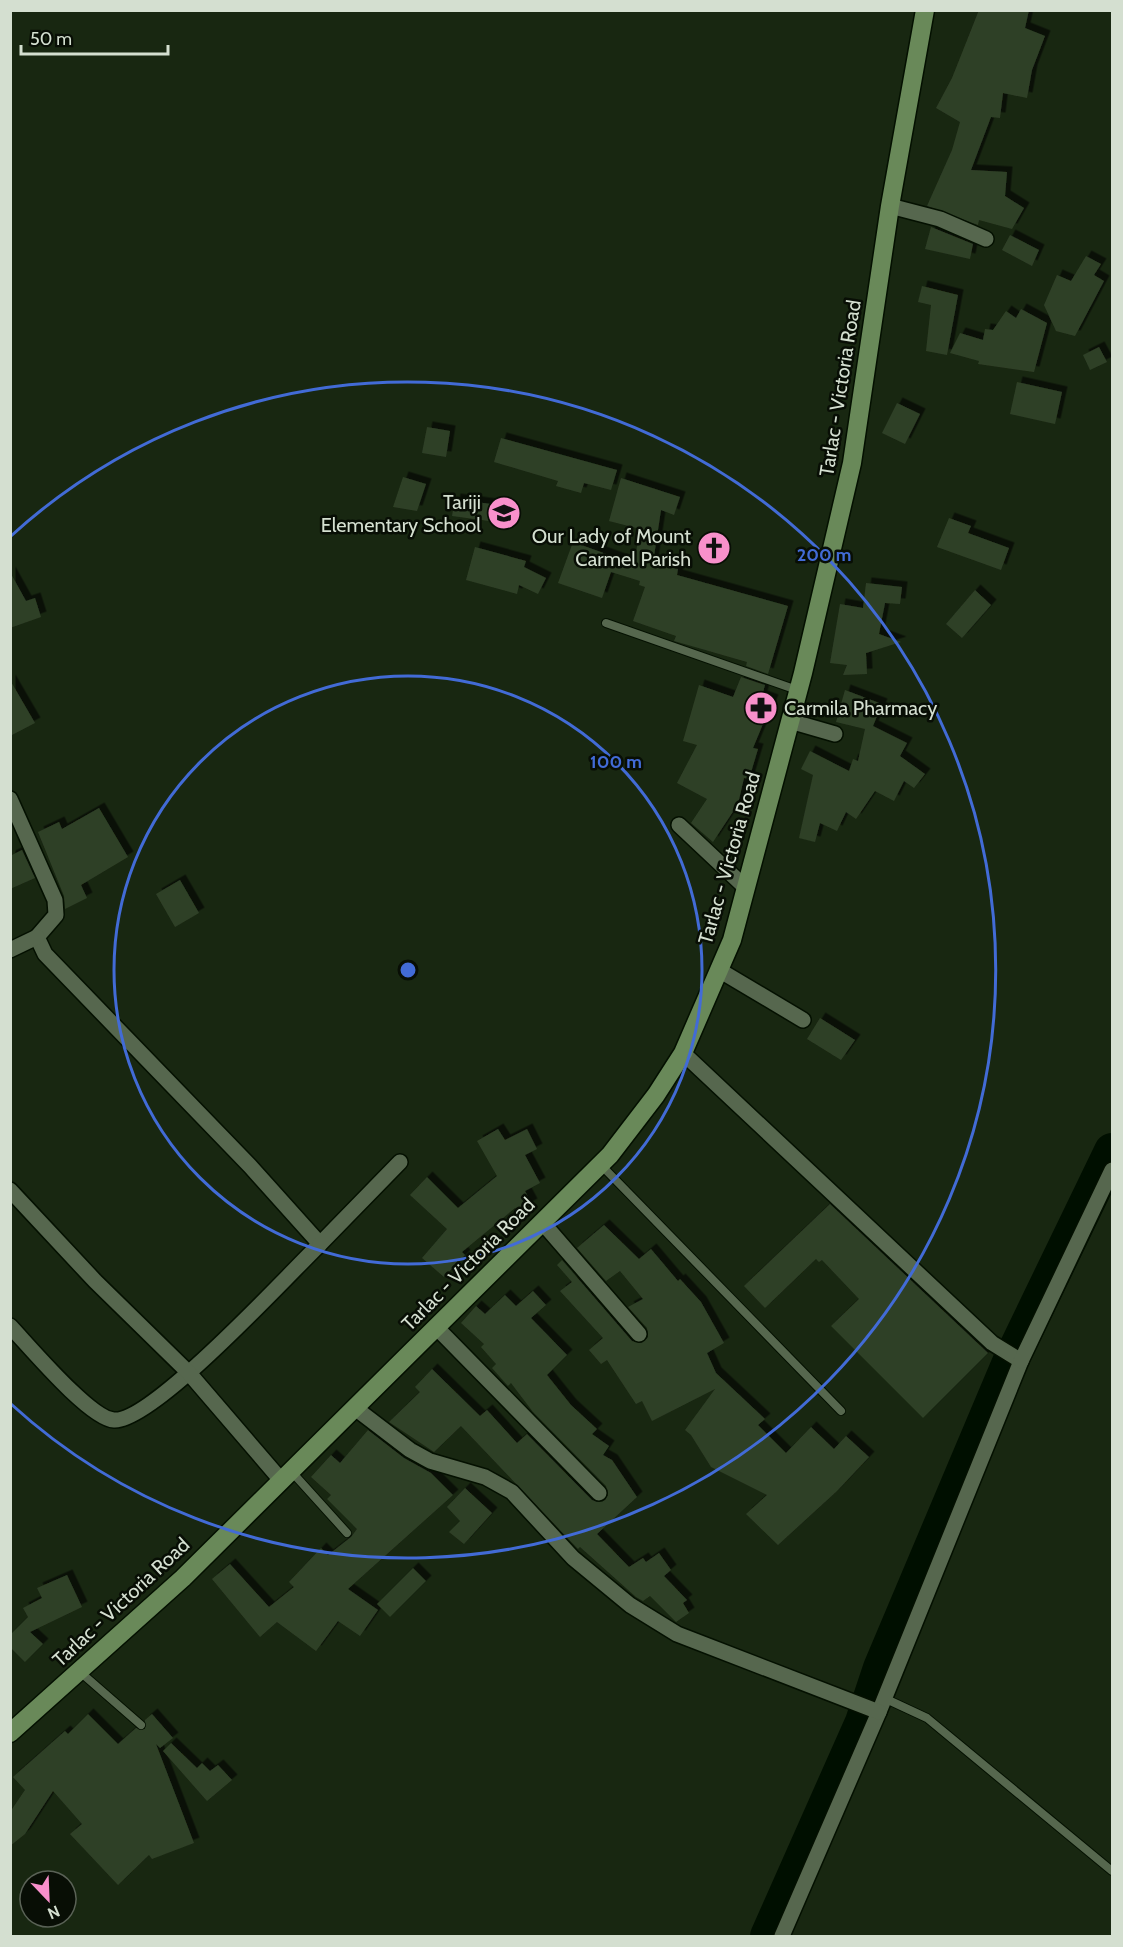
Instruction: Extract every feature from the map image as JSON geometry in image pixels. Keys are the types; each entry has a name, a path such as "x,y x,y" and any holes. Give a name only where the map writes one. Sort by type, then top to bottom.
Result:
{"main road":[{"name":"Tarlac - Victoria Road","path":"10,1733 183,1578 285,1474 355,1408 600,1165 656,1095 683,1053 732,940 798,690 852,463 890,206 925,10"}],"street":[{"path":"890,206 940,219 986,239"},
{"path":"790,721 835,734"},
{"path":"10,799 55,900 56,915 37,937 10,950"},
{"path":"679,825 746,888"},
{"path":"37,937 45,954 250,1166 320,1244"},
{"path":"719,970 803,1020"},
{"path":"683,1053 992,1342 1020,1359"},
{"path":"10,1326 70,1389 99,1415 113,1420 126,1419 189,1374 400,1162"},
{"path":"782,1936 1020,1359 1113,1170"},
{"path":"10,1190 95,1281 285,1474"},
{"path":"542,1222 639,1334"},
{"path":"436,1327 599,1493"},
{"path":"355,1408 410,1450 430,1461 485,1477 512,1492 573,1558 630,1605 677,1634 854,1703 878,1706"}],"lane":[{"path":"606,623 798,690"},
{"path":"600,1165 841,1411"},
{"path":"285,1474 347,1533"},
{"path":"79,1671 141,1725"},
{"path":"878,1706 927,1718 1113,1871"}],"building":[{"path":"979,10 1029,10 1025,28 1045,36 1032,70 1027,98 1003,93 1000,118 991,117 971,170 1007,172 1005,196 1024,208 1012,229 979,220 978,225 927,206 952,150 960,122 936,108 952,78"},
{"path":"931,227 973,244 970,259 925,249"},
{"path":"1010,235 1039,250 1032,266 1002,250"},
{"path":"1086,256 1101,264 1094,275 1104,281 1075,336 1056,331 1044,305 1057,275 1071,281"},
{"path":"922,286 958,295 947,355 926,351 931,305 918,302"},
{"path":"1021,309 1047,323 1034,372 978,364 979,361 950,353 960,333 983,340 985,329 993,330 1006,311 1016,318"},
{"path":"1099,347 1107,362 1090,370 1083,355"},
{"path":"1017,382 1062,392 1055,424 1010,414"},
{"path":"897,403 920,414 905,444 882,433"},
{"path":"427,427 450,431 446,457 422,453"},
{"path":"501,438 617,470 611,490 584,483 581,493 556,486 558,481 494,462"},
{"path":"403,477 426,484 417,511 393,507"},
{"path":"621,478 680,497 674,515 661,510 653,563 678,569 677,575 788,606 768,674 746,666 747,662 674,641 676,636 633,621 645,587 639,585 640,581 611,572 602,598 558,583 573,542 634,564 640,529 609,521"},
{"path":"455,499 491,504 489,521 452,516"},
{"path":"949,518 971,526 968,533 1009,548 1001,570 937,547"},
{"path":"475,547 526,561 524,567 546,578 538,594 519,585 517,594 466,580"},
{"path":"10,572 26,601 35,598 41,617 10,628"},
{"path":"866,583 902,587 900,604 885,603 879,634 901,642 866,653 867,674 843,675 847,665 830,663 840,604 863,608"},
{"path":"975,590 991,605 962,638 946,624"},
{"path":"741,677 765,685 762,696 773,700 753,748 758,749 749,779 744,778 738,804 713,842 691,823 707,799 677,783 697,745 683,741 699,685 733,697"},
{"path":"10,680 35,723 10,736"},
{"path":"845,690 882,704 873,726 907,743 900,756 925,774 914,788 904,781 894,801 875,791 856,819 846,812 837,831 820,823 815,842 799,838 813,775 801,769 810,751 849,771 853,759 858,761 865,729 836,722"},
{"path":"99,808 128,857 81,885 87,898 65,909 64,896 38,832 59,822 62,829"},
{"path":"22,850 35,878 10,889 10,856"},
{"path":"180,880 199,913 175,927 156,894"},
{"path":"820,1018 855,1040 841,1060 807,1039"},
{"path":"498,1129 505,1140 527,1129 537,1149 525,1155 540,1183 525,1191 532,1204 517,1212 515,1208 462,1252 465,1255 444,1277 422,1258 447,1229 410,1195 427,1177 458,1208 497,1176 477,1141"},
{"path":"830,1204 988,1353 923,1418 831,1326 859,1299 822,1260 819,1262 816,1259 765,1308 744,1286"},
{"path":"604,1225 639,1259 651,1249 678,1281 680,1279 701,1302 724,1343 707,1353 716,1373 765,1419 758,1425 786,1453 811,1427 834,1449 846,1436 869,1457 837,1491 778,1545 746,1514 767,1495 711,1467 691,1435 685,1430 715,1389 652,1421 642,1401 636,1404 607,1360 601,1364 589,1350 603,1338 560,1291 572,1282 557,1265 562,1260 632,1341 641,1343 648,1337 647,1328 628,1307 643,1299 620,1271 606,1281 577,1248"},
{"path":"533,1291 546,1305 531,1318 567,1355 547,1375 571,1405 597,1429 592,1434 609,1446 603,1455 612,1460 637,1497 597,1534 629,1567 643,1558 646,1562 659,1553 671,1570 664,1576 687,1600 683,1603 689,1613 676,1622 650,1596 643,1601 636,1597 580,1547 578,1549 461,1426 434,1452 389,1422 420,1392 415,1387 432,1369 480,1416 487,1410 517,1443 527,1434 592,1500 597,1502 605,1500 608,1495 606,1486 533,1412 511,1383 508,1386 492,1368 496,1364 481,1347 484,1344 461,1323 476,1306 485,1314 505,1295 516,1306"},
{"path":"368,1430 404,1458 431,1473 453,1495 348,1589 378,1610 360,1636 338,1621 316,1651 277,1622 260,1637 212,1579 230,1564 269,1607 294,1587 289,1582 321,1548 328,1555 351,1537 357,1529 327,1499 331,1495 311,1477 331,1455 340,1463"},
{"path":"465,1488 492,1513 464,1544 449,1532 460,1521 447,1507"},
{"path":"413,1568 426,1581 390,1617 377,1604"},
{"path":"67,1575 82,1607 30,1632 43,1644 25,1662 10,1647 10,1635 28,1617 23,1608 42,1598 37,1588"},
{"path":"88,1714 118,1744 136,1728 145,1729 145,1720 152,1714 173,1738 160,1748 156,1744 194,1843 152,1859 149,1855 118,1885 70,1834 82,1824 53,1791 25,1834 10,1846 10,1812 25,1790 13,1777 65,1731 68,1734"},
{"path":"171,1743 197,1768 202,1763 210,1771 218,1765 232,1780 207,1801 163,1751"}],"waterway":[{"path":"768,1936 863,1722 881,1668 1011,1360 1112,1151"}],"place":[{"name":"Tariji Elementary School","path":"504,513"},
{"name":"Our Lady of Mount Carmel Parish","path":"714,548"},
{"name":"Carmila Pharmacy","path":"761,708"}]}
